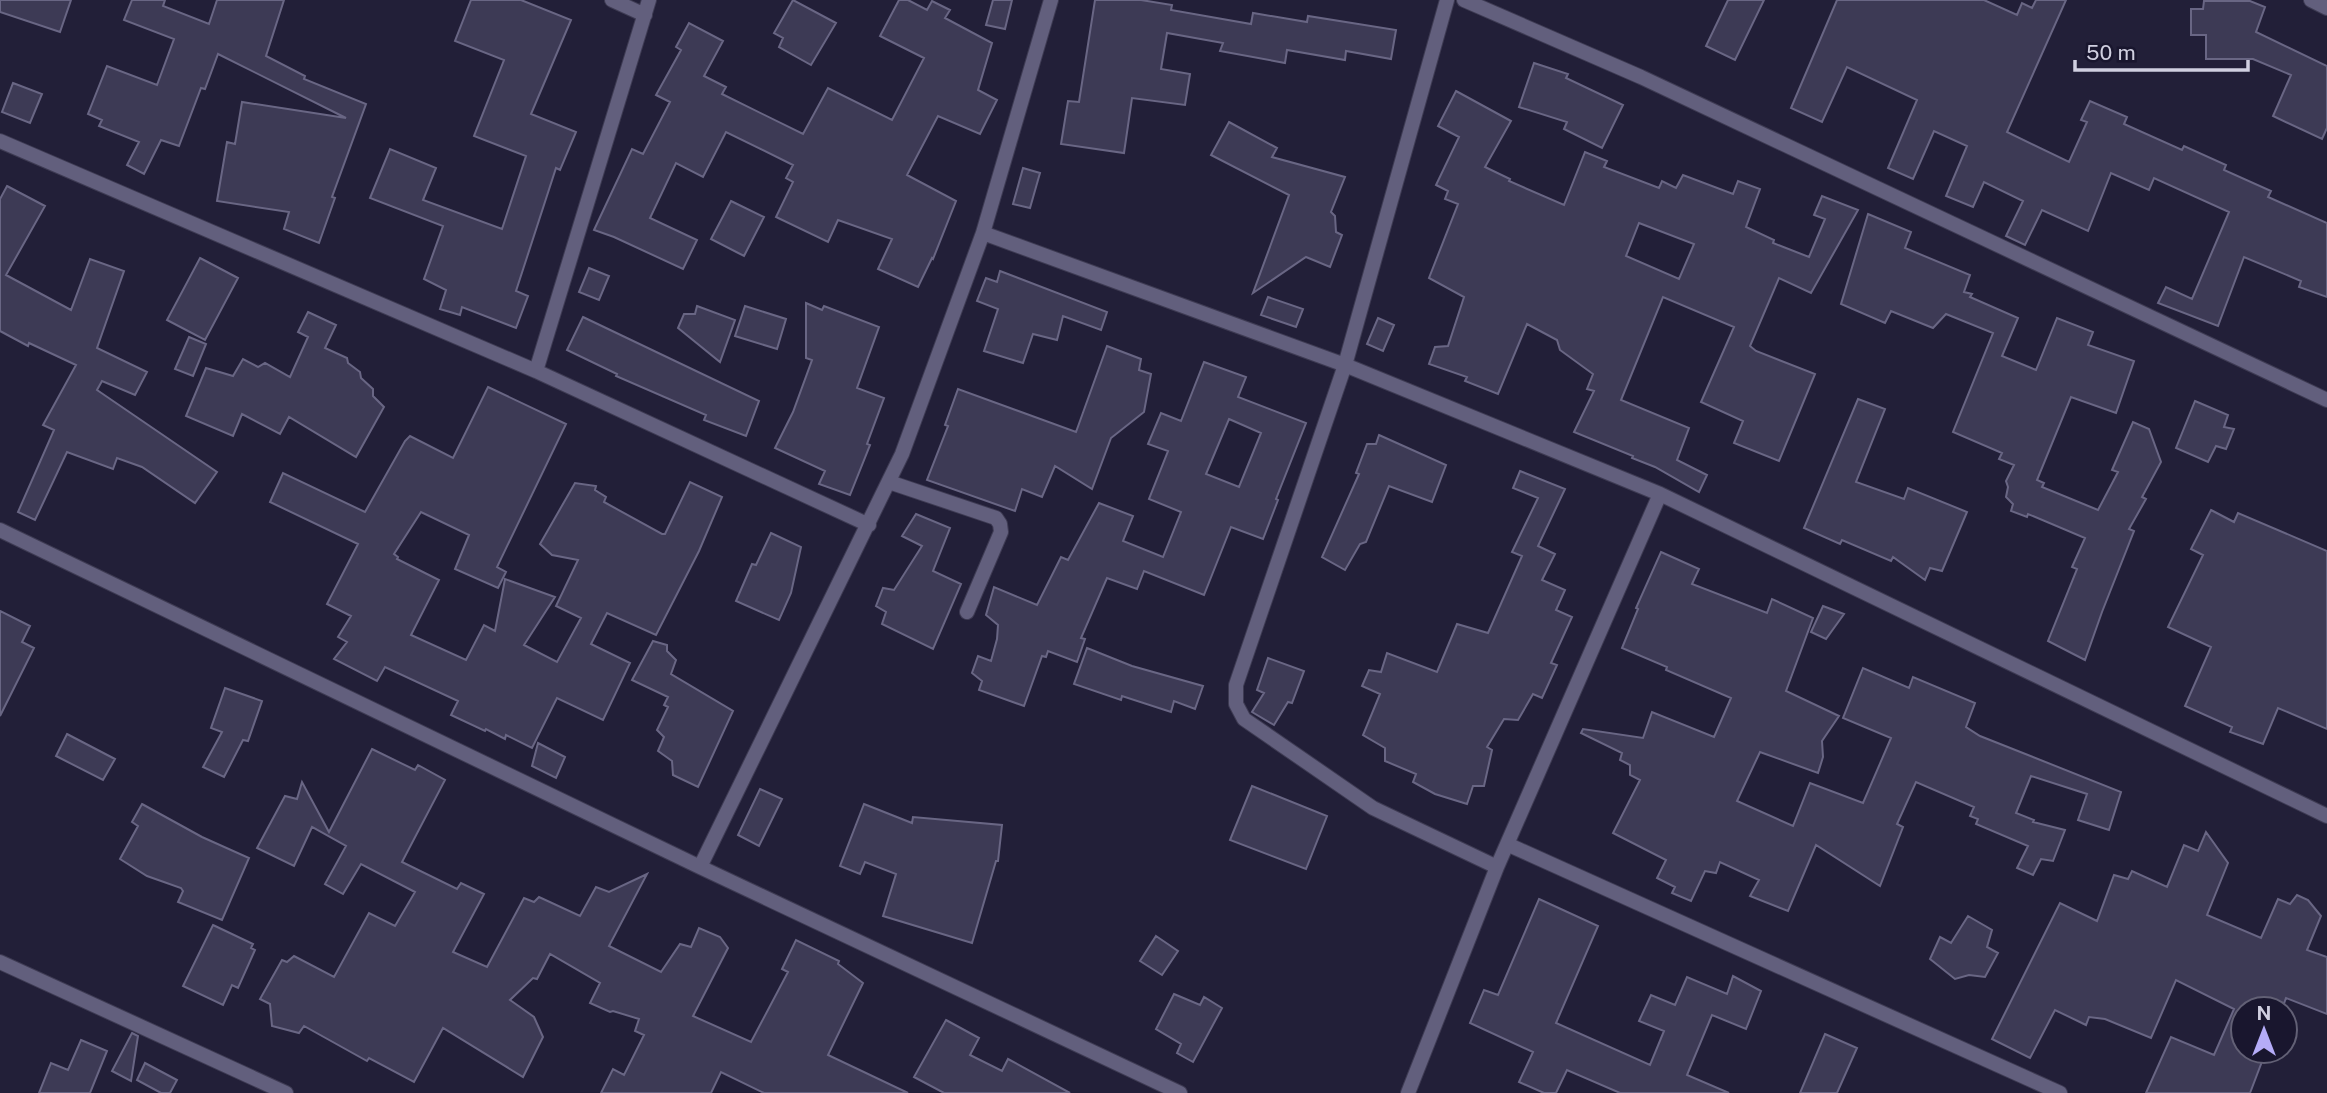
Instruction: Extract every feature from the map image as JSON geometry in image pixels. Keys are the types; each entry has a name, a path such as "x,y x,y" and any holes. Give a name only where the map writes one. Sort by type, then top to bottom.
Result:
{"street":[{"path":"536,371 647,7 612,0"},
{"path":"700,867 902,454 983,233 1051,0"},
{"path":"1447,0 1345,365 1236,685 1236,704 1244,719 1373,808 1497,867"},
{"path":"1464,0 1653,83 2327,401"},
{"path":"2311,0 2327,8"},
{"path":"0,141 536,371 869,525"},
{"path":"983,233 1345,365 1660,494 2327,816"},
{"path":"889,482 996,518 1000,524 1001,532 967,612"},
{"path":"1408,1093 1497,867 1509,845 1660,494"},
{"path":"0,530 700,867 1180,1093"},
{"path":"1509,845 2060,1093"},
{"path":"0,962 286,1093"}],"building":[{"path":"0,0 71,0 60,32 0,12"},
{"path":"132,0 165,0 163,6 209,24 217,0 284,0 266,56 305,76 304,79 366,104 332,197 335,198 319,243 284,229 289,212 217,201 227,142 235,144 242,102 346,118 218,54 205,89 201,88 179,146 161,140 144,174 127,165 139,142 99,126 102,120 88,114 107,66 157,85 174,39 124,20"},
{"path":"471,0 521,0 571,20 531,114 576,132 560,170 556,168 516,291 528,296 516,328 462,307 460,315 440,309 446,290 424,279 443,226 370,198 390,149 436,168 423,200 502,229 526,156 474,136 504,60 455,41"},
{"path":"793,0 836,23 811,65 779,47 783,38 774,33"},
{"path":"899,0 908,0 927,10 932,1 950,10 945,18 992,43 978,90 997,100 980,134 938,116 907,175 956,201 933,259 918,287 878,269 892,239 838,220 828,242 776,217 793,182 786,178 793,165 726,132 703,177 676,163 650,218 697,240 683,269 594,230 632,149 643,154 670,102 656,95 681,50 676,47 689,23 723,41 704,76 726,87 722,94 803,134 828,88 892,120 924,58 880,36"},
{"path":"993,0 1012,0 1005,29 986,25"},
{"path":"1095,0 1141,0 1172,5 1171,10 1251,24 1253,13 1307,22 1308,16 1396,30 1391,59 1346,51 1345,60 1287,50 1285,63 1220,51 1223,43 1167,33 1161,69 1190,74 1185,105 1132,98 1124,153 1061,144 1068,101 1079,102"},
{"path":"1728,0 1764,0 1735,60 1706,46"},
{"path":"1837,0 1984,0 2017,15 2022,3 2032,8 2036,0 2066,0 2007,132 2069,162 2087,122 2081,120 2090,101 2127,117 2124,124 2182,150 2184,146 2226,165 2224,170 2271,191 2268,197 2327,223 2327,297 2299,287 2301,281 2244,257 2218,326 2158,303 2166,287 2192,299 2229,212 2154,178 2149,190 2111,173 2088,231 2042,210 2025,245 2006,236 2023,201 1984,182 1973,207 1946,196 1967,146 1934,131 1913,179 1888,168 1917,100 1847,67 1822,122 1791,108"},
{"path":"2204,1 2250,1 2265,7 2256,32 2327,66 2327,128 2322,139 2273,116 2291,75 2253,59 2206,59 2206,35 2191,35 2191,9 2203,9"},
{"path":"1534,63 1568,74 1566,78 1623,105 1602,148 1564,129 1567,122 1519,107"},
{"path":"13,83 42,94 30,123 2,112"},
{"path":"1456,91 1511,121 1485,167 1510,179 1509,181 1564,205 1585,152 1607,161 1604,167 1659,188 1662,181 1676,188 1683,175 1733,194 1738,181 1760,189 1746,227 1774,240 1773,243 1809,257 1825,219 1814,215 1822,196 1858,210 1811,293 1779,278 1750,346 1756,351 1815,374 1779,461 1734,443 1743,421 1701,402 1734,327 1663,297 1621,400 1689,428 1677,460 1707,475 1699,492 1655,467 1632,458 1633,456 1574,432 1594,391 1587,389 1593,374 1560,350 1557,340 1527,324 1498,394 1465,381 1467,377 1429,364 1435,347 1448,346 1464,297 1429,278 1458,204 1445,199 1448,191 1436,185 1459,137 1438,126","holes":["1639,223 1694,244 1679,279 1626,256"]},
{"path":"1229,122 1277,148 1272,157 1345,177 1331,212 1335,216 1336,232 1342,235 1330,267 1306,257 1253,293 1289,195 1211,155"},
{"path":"1023,168 1040,173 1030,208 1013,204"},
{"path":"7,186 45,206 6,275 71,310 90,259 124,271 97,348 147,372 135,395 102,381 97,390 217,472 195,503 142,467 117,458 113,469 67,452 35,520 18,512 54,430 43,425 76,365 29,343 28,346 0,331 0,199"},
{"path":"731,201 764,217 744,256 711,239"},
{"path":"1868,214 1911,232 1905,248 1970,275 1964,292 1972,294 1970,297 2018,318 2002,356 2036,370 2057,318 2093,332 2088,345 2134,361 2116,413 2071,397 2037,480 2044,483 2042,487 2098,510 2118,472 2112,470 2133,422 2149,429 2161,462 2142,497 2146,499 2129,529 2134,531 2085,660 2048,641 2077,569 2072,567 2085,538 2028,514 2027,517 2011,511 2013,504 2006,497 2006,481 2014,465 1999,459 2002,453 1953,432 1993,333 1946,314 1933,328 1891,311 1885,323 1841,304"},
{"path":"200,258 238,278 205,340 167,320"},
{"path":"589,268 609,276 599,300 579,292"},
{"path":"1000,271 1107,312 1101,330 1063,316 1057,340 1033,334 1023,363 984,351 998,309 977,301 986,278 997,282"},
{"path":"1268,297 1303,309 1296,327 1261,315"},
{"path":"806,303 822,310 824,306 879,327 857,388 884,398 867,444 870,445 850,495 819,484 825,471 775,448 793,412 812,360 806,358"},
{"path":"697,306 735,320 720,362 678,328 684,314 695,314"},
{"path":"745,306 786,319 777,349 735,336"},
{"path":"308,312 336,325 325,348 347,358 348,363 360,372 361,378 373,389 373,396 384,407 356,457 289,417 280,434 242,414 233,436 186,416 206,368 233,376 243,359 258,367 265,363 290,377 308,337 298,332"},
{"path":"583,317 759,401 746,436 704,420 706,415 616,376 617,374 567,350"},
{"path":"1378,318 1394,325 1383,351 1367,344"},
{"path":"189,337 206,344 193,376 175,369"},
{"path":"1107,346 1141,359 1139,370 1151,374 1144,412 1111,438 1092,489 1055,466 1042,497 1022,489 1015,511 927,480 948,426 945,425 958,389 1076,432"},
{"path":"1204,362 1246,377 1238,397 1306,423 1263,539 1231,527 1204,595 1144,571 1137,589 1107,578 1081,638 1085,639 1077,662 1048,651 1046,657 1042,656 1024,706 979,690 982,681 972,673 978,656 991,661 997,639 998,625 986,615 994,587 1037,605 1061,557 1068,560 1099,503 1133,516 1123,541 1163,557 1181,512 1149,499 1168,451 1148,444 1161,413 1181,421","holes":["1229,419 1261,433 1239,487 1206,474"]},
{"path":"488,387 566,424 497,567 506,572 498,588 455,569 469,535 421,512 394,554 397,559 439,580 411,635 466,660 484,625 495,631 505,579 555,597 524,645 557,662 581,618 556,606 578,560 552,555 540,544 575,483 596,486 595,490 606,497 604,502 662,534 665,534 690,482 722,497 699,551 656,635 607,613 591,644 630,663 603,720 557,698 532,748 506,735 505,739 451,715 458,701 385,667 377,681 334,659 347,642 338,637 351,616 327,604 358,544 270,502 283,473 365,512 410,436 453,458"},
{"path":"1858,399 1885,409 1856,482 1904,499 1908,488 1967,512 1942,571 1930,568 1925,580 1893,557 1891,561 1842,540 1840,544 1804,528"},
{"path":"2195,401 2228,415 2224,427 2234,429 2226,449 2216,446 2208,462 2176,448"},
{"path":"1379,435 1446,465 1432,502 1389,486 1366,542 1360,544 1345,570 1322,557 1359,474 1356,473 1367,444 1376,444"},
{"path":"1520,471 1565,489 1538,546 1555,554 1542,580 1565,590 1556,610 1572,617 1551,663 1557,665 1542,698 1533,694 1518,720 1504,719 1487,747 1492,750 1484,786 1473,786 1467,804 1435,794 1413,782 1416,774 1385,761 1385,748 1363,735 1380,694 1362,686 1369,670 1381,672 1387,653 1437,672 1457,624 1488,633 1522,556 1512,552 1538,498 1513,488"},
{"path":"2211,510 2234,522 2238,513 2327,551 2327,729 2278,708 2263,744 2230,732 2232,727 2185,706 2211,647 2168,627 2203,555 2191,549"},
{"path":"916,514 950,528 933,571 961,584 933,649 882,624 886,612 876,606 883,588 894,590 922,546 902,536"},
{"path":"771,533 801,547 791,593 779,620 736,601 752,564 756,565"},
{"path":"1661,552 1699,569 1692,584 1767,613 1772,599 1813,618 1786,691 1839,716 1822,741 1823,757 1818,773 1760,752 1737,801 1793,826 1810,783 1863,803 1891,738 1843,718 1863,668 1909,688 1913,677 1975,703 1966,727 1980,736 2121,792 2109,830 2078,820 2087,794 2031,776 2016,813 2034,820 2033,822 2065,830 2053,861 2041,859 2033,875 2017,868 2028,846 1976,824 1978,819 1970,816 1974,807 1916,782 1897,824 1903,827 1880,886 1816,845 1788,911 1750,896 1759,880 1720,862 1716,873 1705,871 1691,901 1672,893 1675,887 1657,878 1666,860 1613,833 1640,780 1630,775 1630,765 1620,760 1622,753 1581,733 1583,729 1643,738 1652,712 1714,737 1731,698 1622,648"},
{"path":"1823,606 1844,614 1826,639 1811,632"},
{"path":"0,611 30,626 22,642 34,648 0,716"},
{"path":"653,641 667,645 667,651 676,660 671,674 733,711 698,787 673,775 672,761 658,751 664,737 657,730 668,707 664,705 668,697 632,680"},
{"path":"1087,648 1132,666 1203,686 1195,709 1174,701 1171,712 1122,696 1121,700 1074,684"},
{"path":"1268,658 1304,671 1292,703 1288,702 1274,725 1252,712 1264,693 1257,690"},
{"path":"225,688 262,701 248,741 243,740 224,777 203,767 222,732 211,728"},
{"path":"67,734 115,759 103,780 56,756"},
{"path":"538,743 565,757 556,778 532,766"},
{"path":"372,749 415,770 418,765 445,780 402,862 457,889 461,883 484,894 453,952 487,967 524,898 534,902 539,897 580,916 596,887 609,892 647,874 609,946 661,972 680,944 691,947 699,928 720,937 728,948 693,1016 751,1042 788,972 782,969 796,940 839,961 838,964 863,983 828,1055 908,1093 764,1093 721,1072 711,1093 601,1093 613,1069 624,1075 644,1035 635,1031 639,1019 610,1012 590,1003 600,983 550,954 537,979 533,978 510,1000 534,1017 543,1037 523,1077 443,1028 414,1082 369,1058 367,1061 304,1026 299,1033 272,1026 270,1004 260,999 282,960 287,962 294,956 334,977 369,913 395,926 415,892 361,864 343,894 325,884 346,846 312,827 294,866 257,848 285,796 297,799 302,782 329,832"},
{"path":"1252,786 1327,816 1306,869 1230,840"},
{"path":"760,789 782,799 759,846 738,835"},
{"path":"142,804 202,837 249,858 222,920 178,902 183,891 181,888 147,876 120,859 138,826 132,822"},
{"path":"864,804 912,823 913,817 1002,825 998,861 972,943 883,916 896,874 865,862 860,874 840,866"},
{"path":"2206,832 2228,863 2207,915 2261,938 2278,899 2290,904 2297,895 2308,900 2321,916 2307,950 2327,957 2327,1014 2299,1003 2299,995 2229,995 2229,1006 2176,980 2151,1038 2105,1019 2089,1017 2086,1025 2055,1010 2030,1058 1992,1039 2060,903 2097,921 2114,875 2128,879 2132,871 2167,887 2184,845 2198,851"},
{"path":"1539,899 1598,926 1556,1023 1650,1065 1664,1031 1639,1021 1651,995 1675,1005 1687,977 1727,994 1733,976 1761,991 1746,1029 1712,1015 1687,1075 1729,1093 1620,1093 1567,1070 1556,1093 1544,1093 1519,1082 1533,1052 1470,1023 1484,990 1498,995"},
{"path":"1968,916 1992,930 1987,947 1998,953 1985,977 1969,975 1955,979 1930,959 1940,937 1951,943"},
{"path":"213,925 253,944 251,948 255,950 238,988 232,985 223,1005 183,986"},
{"path":"1156,936 1178,951 1162,975 1140,961"},
{"path":"1174,994 1200,1005 1204,997 1222,1008 1193,1062 1177,1053 1181,1044 1156,1029"},
{"path":"946,1020 979,1038 970,1055 1002,1071 1008,1059 1070,1093 944,1093 914,1077"},
{"path":"2229,1020 2229,1065 2261,1065 2250,1093 2146,1093 2171,1037 2214,1055"},
{"path":"132,1033 138,1036 131,1081 112,1071"},
{"path":"1825,1034 1857,1048 1837,1093 1800,1093"},
{"path":"81,1040 107,1051 90,1093 39,1093 51,1063 68,1070"},
{"path":"145,1063 177,1080 170,1093 161,1093 137,1080"}]}
